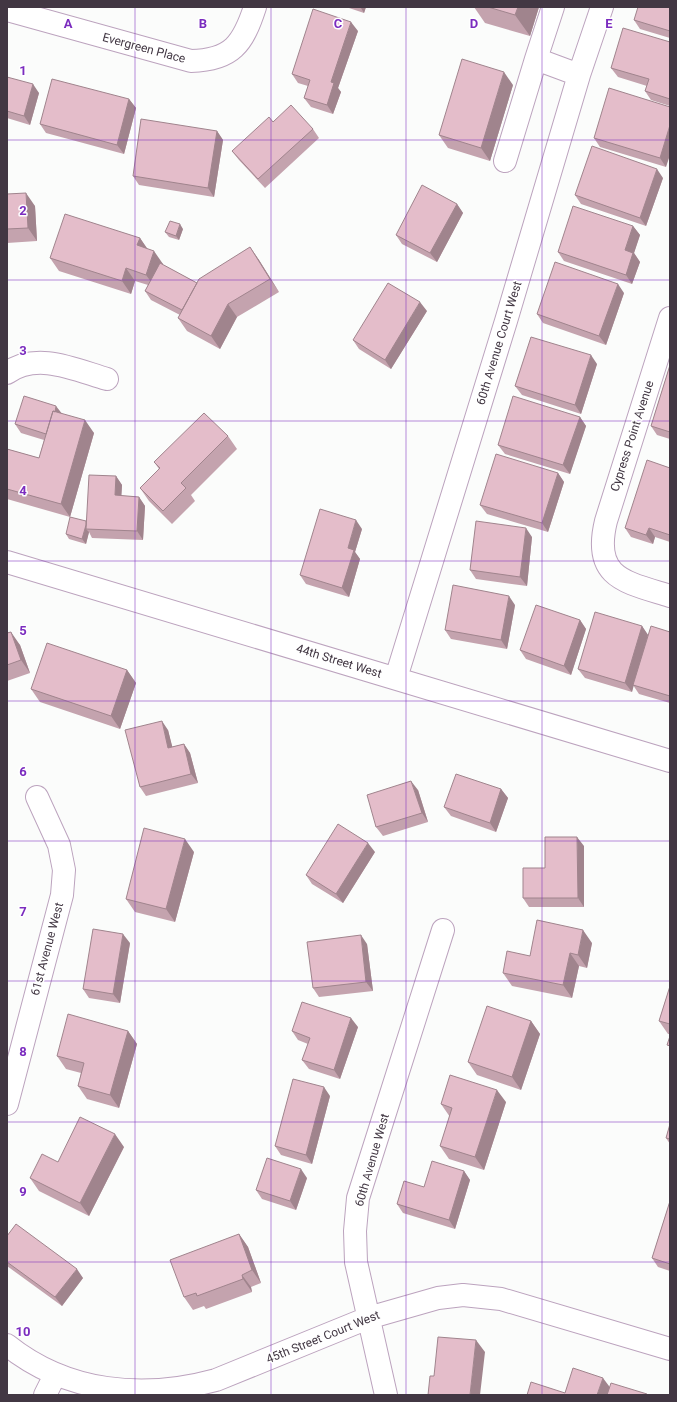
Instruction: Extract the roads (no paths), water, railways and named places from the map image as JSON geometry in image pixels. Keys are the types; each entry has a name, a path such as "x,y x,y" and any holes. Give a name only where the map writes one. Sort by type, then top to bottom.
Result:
{"street":[{"name":"Evergreen Place","path":"7,10 192,61 210,60 227,54 240,42 249,26 255,7"},
{"path":"505,161 553,7"},
{"name":"60th Avenue Court West","path":"396,678 506,321 579,75 602,7"},
{"path":"536,59 579,75"},
{"name":"Cypress Point Avenue","path":"670,320 606,520 602,544 603,555 615,575 623,580 670,596"},
{"path":"7,373 26,364 48,362 107,379"},
{"name":"44th Street West","path":"7,562 670,760"},
{"name":"61st Avenue West","path":"7,1104 62,896 64,870 59,845 37,797"},
{"name":"60th Avenue West","path":"386,1395 356,1262 355,1231 358,1198 443,930"},
{"name":"45th Street Court West","path":"7,1344 17,1352 55,1375 94,1386 114,1389 155,1391 196,1386 216,1380 368,1318 438,1298 463,1295 501,1299 670,1349"},
{"path":"45,1395 55,1375"}]}
